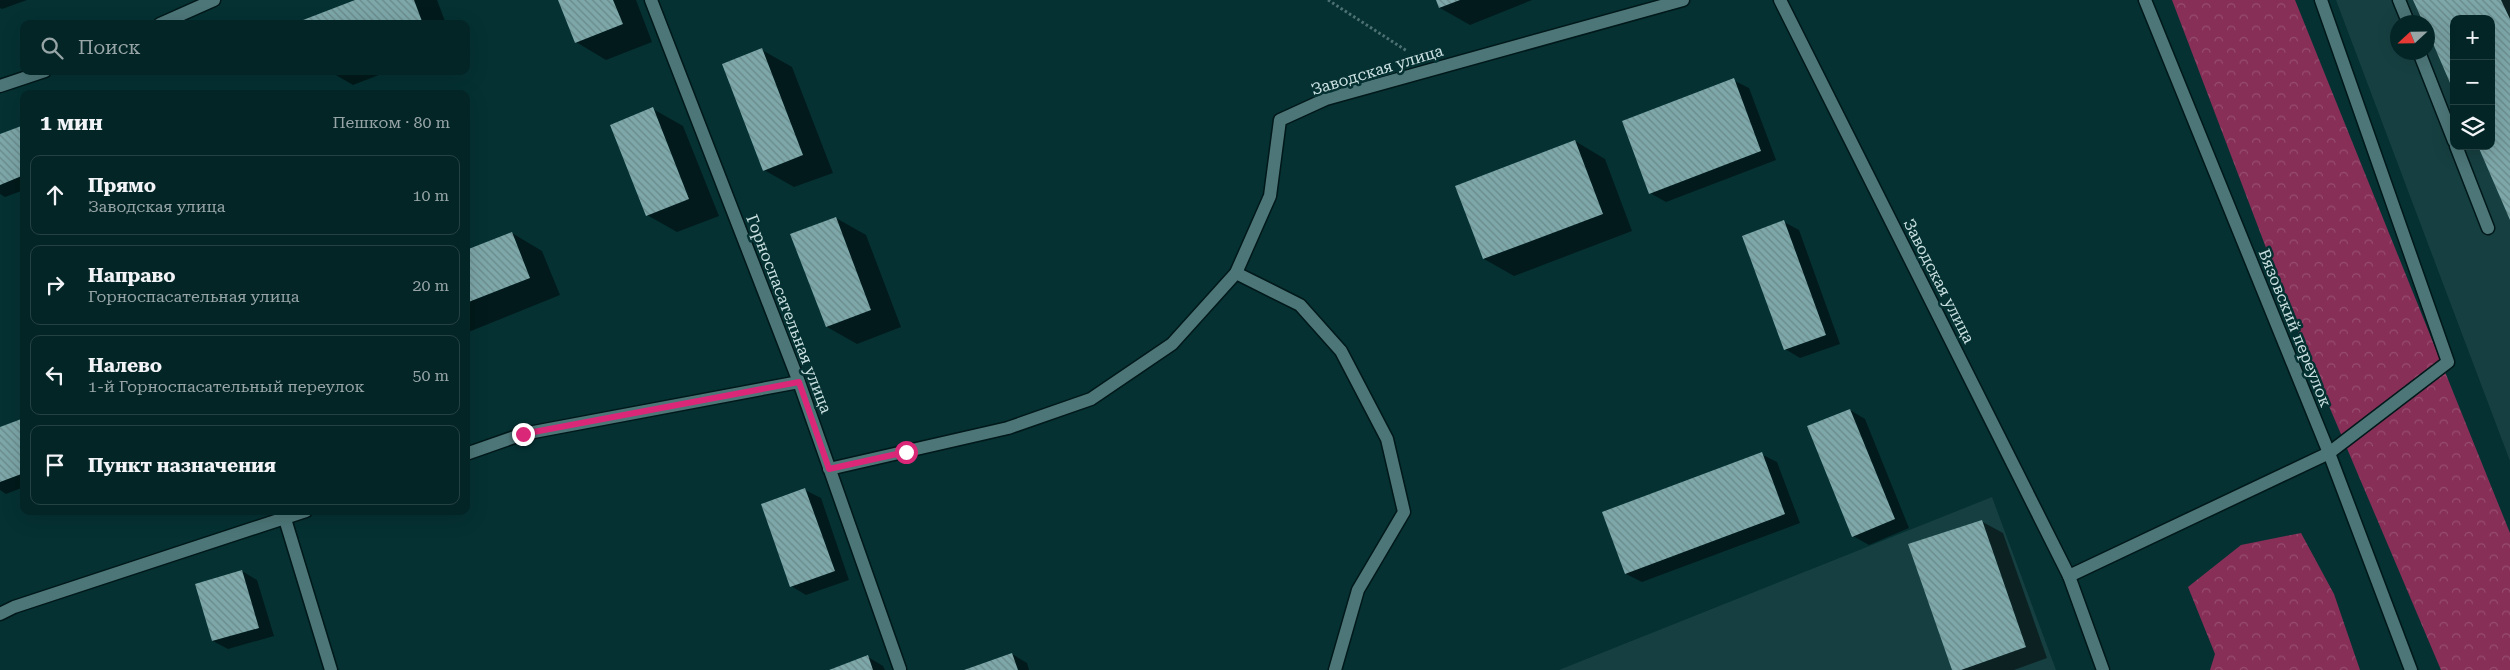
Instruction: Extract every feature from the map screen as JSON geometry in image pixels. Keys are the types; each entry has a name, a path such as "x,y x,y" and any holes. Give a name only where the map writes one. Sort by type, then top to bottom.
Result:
{"street":[{"path":"169,20 214,0"},
{"name":"Горноспасательная улица","path":"651,0 799,382 900,669"},
{"name":"Заводская улица","path":"829,469 1008,428 1090,399 1172,344 1236,273 1270,196 1280,120 1326,99 1683,0"},
{"name":"Заводская улица","path":"1780,0 2069,576 2103,670"},
{"name":"Вязовский переулок","path":"2145,0 2328,453 2411,670"},
{"path":"2399,0 2405,15"},
{"path":"2069,576 2328,453 2448,362 2325,1"},
{"path":"2422,60 2450,131"},
{"path":"0,86 33,75"},
{"path":"2458,150 2488,228"},
{"path":"1236,273 1300,305 1341,351 1387,439 1404,512 1358,590 1335,670"},
{"path":"470,453 523,434 799,382"},
{"path":"0,614 14,607 294,515"},
{"path":"285,518 331,670"}],"path":[{"path":"1328,0 1435,69"}],"shaded area":[{"path":"2336,0 2510,0 2510,461"},
{"path":"1992,497 2056,670 1559,670"}],"green space":[{"path":"2172,0 2295,0 2510,533 2510,670 2441,670 2301,340"},
{"path":"2301,533 2334,594 2360,670 2210,670 2215,654 2188,587 2241,545"}],"building":[{"path":"355,0 414,0 422,20 303,20"},
{"path":"558,0 613,0 623,24 575,43"},
{"path":"1436,0 1460,0 1439,8"},
{"path":"2413,0 2501,0 2510,19 2510,220 2480,150 2495,150 2495,15 2450,15 2450,83 2435,48 2435,15 2420,15"},
{"path":"762,48 803,155 763,171 722,64"},
{"path":"1734,78 1761,151 1649,194 1622,121"},
{"path":"653,107 689,199 646,216 610,125"},
{"path":"20,126 20,177 0,185 0,134"},
{"path":"1575,140 1603,214 1483,259 1455,186"},
{"path":"836,217 871,310 826,327 790,234"},
{"path":"1784,220 1826,335 1784,350 1742,236"},
{"path":"512,232 530,278 470,301 470,248"},
{"path":"1850,409 1895,519 1852,537 1807,426"},
{"path":"20,420 20,474 0,482 0,427"},
{"path":"1762,452 1785,514 1625,574 1602,512"},
{"path":"805,488 835,571 790,587 761,504"},
{"path":"1982,520 2026,647 1961,670 1952,670 1908,544"},
{"path":"242,570 259,628 212,641 195,584"},
{"path":"1012,653 1018,670 964,670"},
{"path":"868,655 873,670 829,670"}],"route":[{"path":"523,434 799,382 829,469 906,452"}]}
